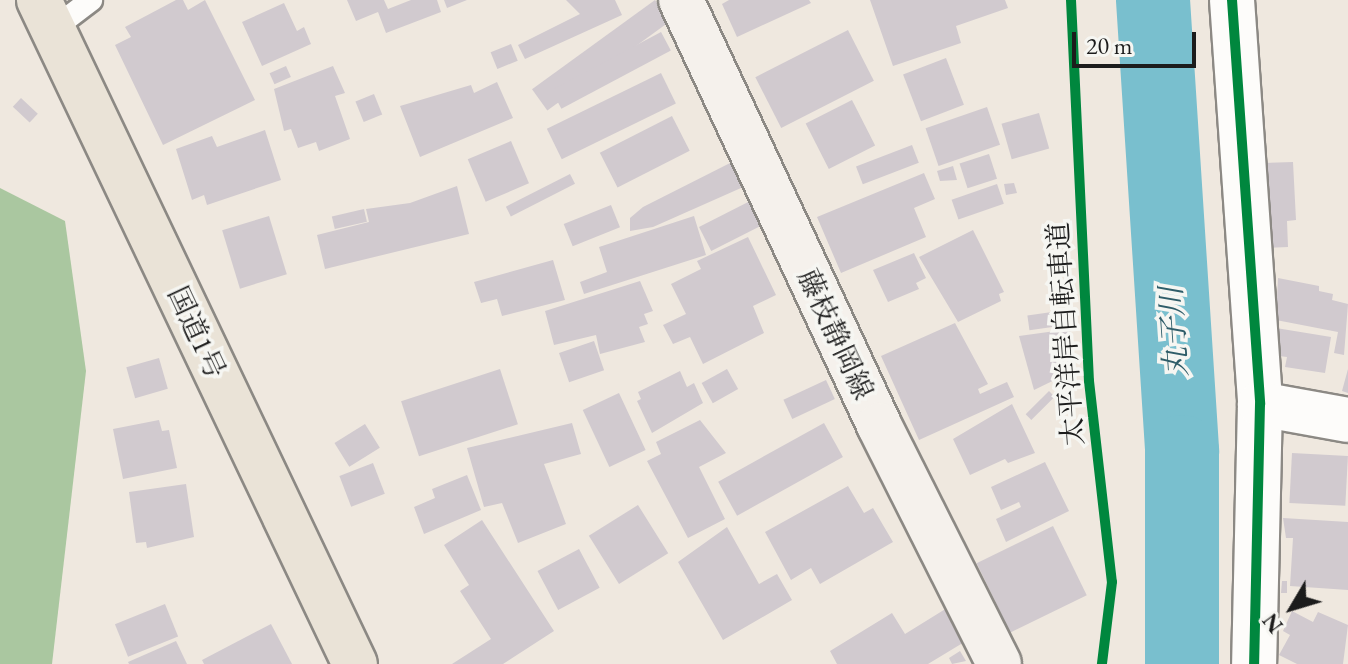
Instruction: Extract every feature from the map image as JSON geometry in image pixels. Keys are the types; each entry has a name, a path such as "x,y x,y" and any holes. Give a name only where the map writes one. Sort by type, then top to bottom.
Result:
{"highway":[{"name":"国道1号","path":"46,14 355,664"}],"main road":[{"name":"藤枝静岡線","path":"681,0 879,425 999,664"}],"street":[{"path":"1232,0 1260,404 1254,664"},
{"path":"1260,404 1348,420"}],"lane":[{"path":"46,14 91,0"}],"green space":[{"path":"0,188 65,221 86,371 52,664 0,664"}],"building":[{"path":"176,0 183,0 188,10 205,0 255,100 163,145 115,45 131,37 125,27"},
{"path":"347,0 384,0 388,9 411,0 437,0 441,12 386,33 378,12 356,21"},
{"path":"444,0 467,0 447,8"},
{"path":"566,0 615,0 622,15 525,59 518,45 580,14"},
{"path":"655,0 670,21 547,110 532,89"},
{"path":"729,0 809,0 811,3 737,37 722,4"},
{"path":"870,0 1005,0 1008,8 956,26 961,43 893,66"},
{"path":"284,3 297,31 304,27 311,44 262,66 242,22"},
{"path":"848,30 874,81 781,128 755,77"},
{"path":"661,32 671,51 561,109 552,90"},
{"path":"511,44 518,61 497,69 491,52"},
{"path":"946,58 964,105 921,121 903,74"},
{"path":"286,66 291,77 274,84 270,73"},
{"path":"333,66 345,93 335,96 350,139 319,151 316,142 298,148 291,129 284,131 274,89"},
{"path":"661,73 676,104 562,159 547,129"},
{"path":"497,82 513,118 420,157 400,106 471,85 474,93"},
{"path":"374,94 382,114 364,122 355,101"},
{"path":"21,98 38,114 30,122 13,107"},
{"path":"852,100 875,145 829,169 806,124"},
{"path":"987,107 1000,145 939,166 926,128"},
{"path":"1039,113 1049,149 1012,159 1002,124"},
{"path":"672,116 690,151 618,188 600,153"},
{"path":"265,130 281,180 207,205 204,195 192,200 176,149 212,136 217,147"},
{"path":"511,141 529,183 486,202 468,159"},
{"path":"912,145 919,163 863,184 856,167"},
{"path":"989,154 997,179 968,188 960,164"},
{"path":"738,159 750,184 653,227 630,231 630,218 643,207"},
{"path":"1293,162 1296,220 1287,221 1288,247 1265,248 1261,163"},
{"path":"953,166 957,180 940,181 937,171"},
{"path":"924,173 935,199 914,208 926,237 841,273 817,217"},
{"path":"570,174 575,184 511,216 506,207"},
{"path":"1014,183 1017,193 1006,195 1004,184"},
{"path":"997,184 1004,204 958,219 952,200"},
{"path":"457,186 469,234 325,269 317,235 369,222 366,209 410,203"},
{"path":"756,198 768,222 711,251 699,227"},
{"path":"611,205 620,227 573,246 564,224"},
{"path":"364,209 367,222 335,229 332,216"},
{"path":"269,216 287,274 240,289 222,230"},
{"path":"694,216 706,255 584,294 580,282 607,272 599,247"},
{"path":"973,230 1004,292 999,294 1001,301 958,322 919,257"},
{"path":"748,237 776,295 753,306 764,333 703,364 690,337 673,344 663,325 686,314 671,284 701,269 697,261"},
{"path":"914,253 926,278 916,283 919,289 888,302 873,270"},
{"path":"553,260 565,300 502,316 497,299 481,303 474,282"},
{"path":"1278,278 1319,286 1319,291 1333,294 1332,300 1348,304 1344,355 1334,353 1338,332 1276,320"},
{"path":"640,281 653,311 644,314 648,324 639,327 645,342 600,354 596,335 554,345 545,311"},
{"path":"1066,310 1068,325 1029,330 1027,315"},
{"path":"955,323 988,384 978,389 980,394 1007,382 1014,397 919,440 881,356"},
{"path":"1276,328 1331,337 1325,373 1285,367 1287,357 1271,355"},
{"path":"1070,329 1075,370 1034,390 1019,336"},
{"path":"594,341 604,370 569,382 559,353"},
{"path":"159,358 168,389 135,398 126,367"},
{"path":"500,369 518,424 419,456 401,401"},
{"path":"727,369 738,389 713,403 702,383"},
{"path":"1348,369 1348,393 1342,391"},
{"path":"680,371 687,387 694,383 703,403 652,433 637,401 641,399 638,392"},
{"path":"826,380 835,399 792,419 783,400"},
{"path":"1049,391 1055,397 1031,420 1026,414"},
{"path":"619,393 646,450 609,467 583,410"},
{"path":"1012,404 1035,453 1008,463 1005,459 970,475 953,439"},
{"path":"159,420 162,431 169,430 177,468 123,479 113,429"},
{"path":"700,420 726,453 699,467 725,519 688,538 647,461 661,454 656,442"},
{"path":"572,423 581,454 544,464 566,524 518,543 502,503 484,507 467,448"},
{"path":"824,423 843,457 737,516 718,482"},
{"path":"365,424 380,448 349,467 334,443"},
{"path":"1292,453 1348,456 1345,506 1289,503"},
{"path":"1045,462 1069,511 1006,542 996,519 1021,507 1019,502 1001,510 991,487"},
{"path":"373,463 385,494 351,507 339,476"},
{"path":"467,475 481,510 424,534 414,507 435,498 432,489"},
{"path":"186,484 194,537 147,548 146,542 136,543 129,492"},
{"path":"848,486 864,513 873,508 893,542 820,584 811,568 791,580 765,532"},
{"path":"638,505 668,553 619,584 589,536"},
{"path":"1283,518 1348,522 1348,590 1290,586 1293,538 1286,538"},
{"path":"482,520 554,631 503,664 452,664 491,639 460,591 469,585 444,545"},
{"path":"1053,526 1087,595 1010,632 977,563"},
{"path":"727,527 759,584 777,574 792,600 723,640 678,562"},
{"path":"579,549 600,588 558,610 538,571"},
{"path":"1282,581 1287,581 1287,593 1281,593"},
{"path":"165,604 178,636 128,657 115,624"},
{"path":"947,608 966,641 928,664 837,664 830,651 892,613 905,634"},
{"path":"1292,611 1313,622 1318,612 1348,625 1343,664 1297,664 1279,655 1290,635 1283,631"},
{"path":"271,624 292,664 204,664 202,660"},
{"path":"176,641 187,664 128,662"},
{"path":"960,651 966,661 952,664 949,658"}],"waterway":[{"name":"丸子川","path":"1153,0 1182,452 1182,664"}],"cycle path":[{"name":"太平洋岸自転車道","path":"1071,0 1089,381 1112,582 1102,664"},
{"path":"1232,0 1260,404 1254,664"}]}
